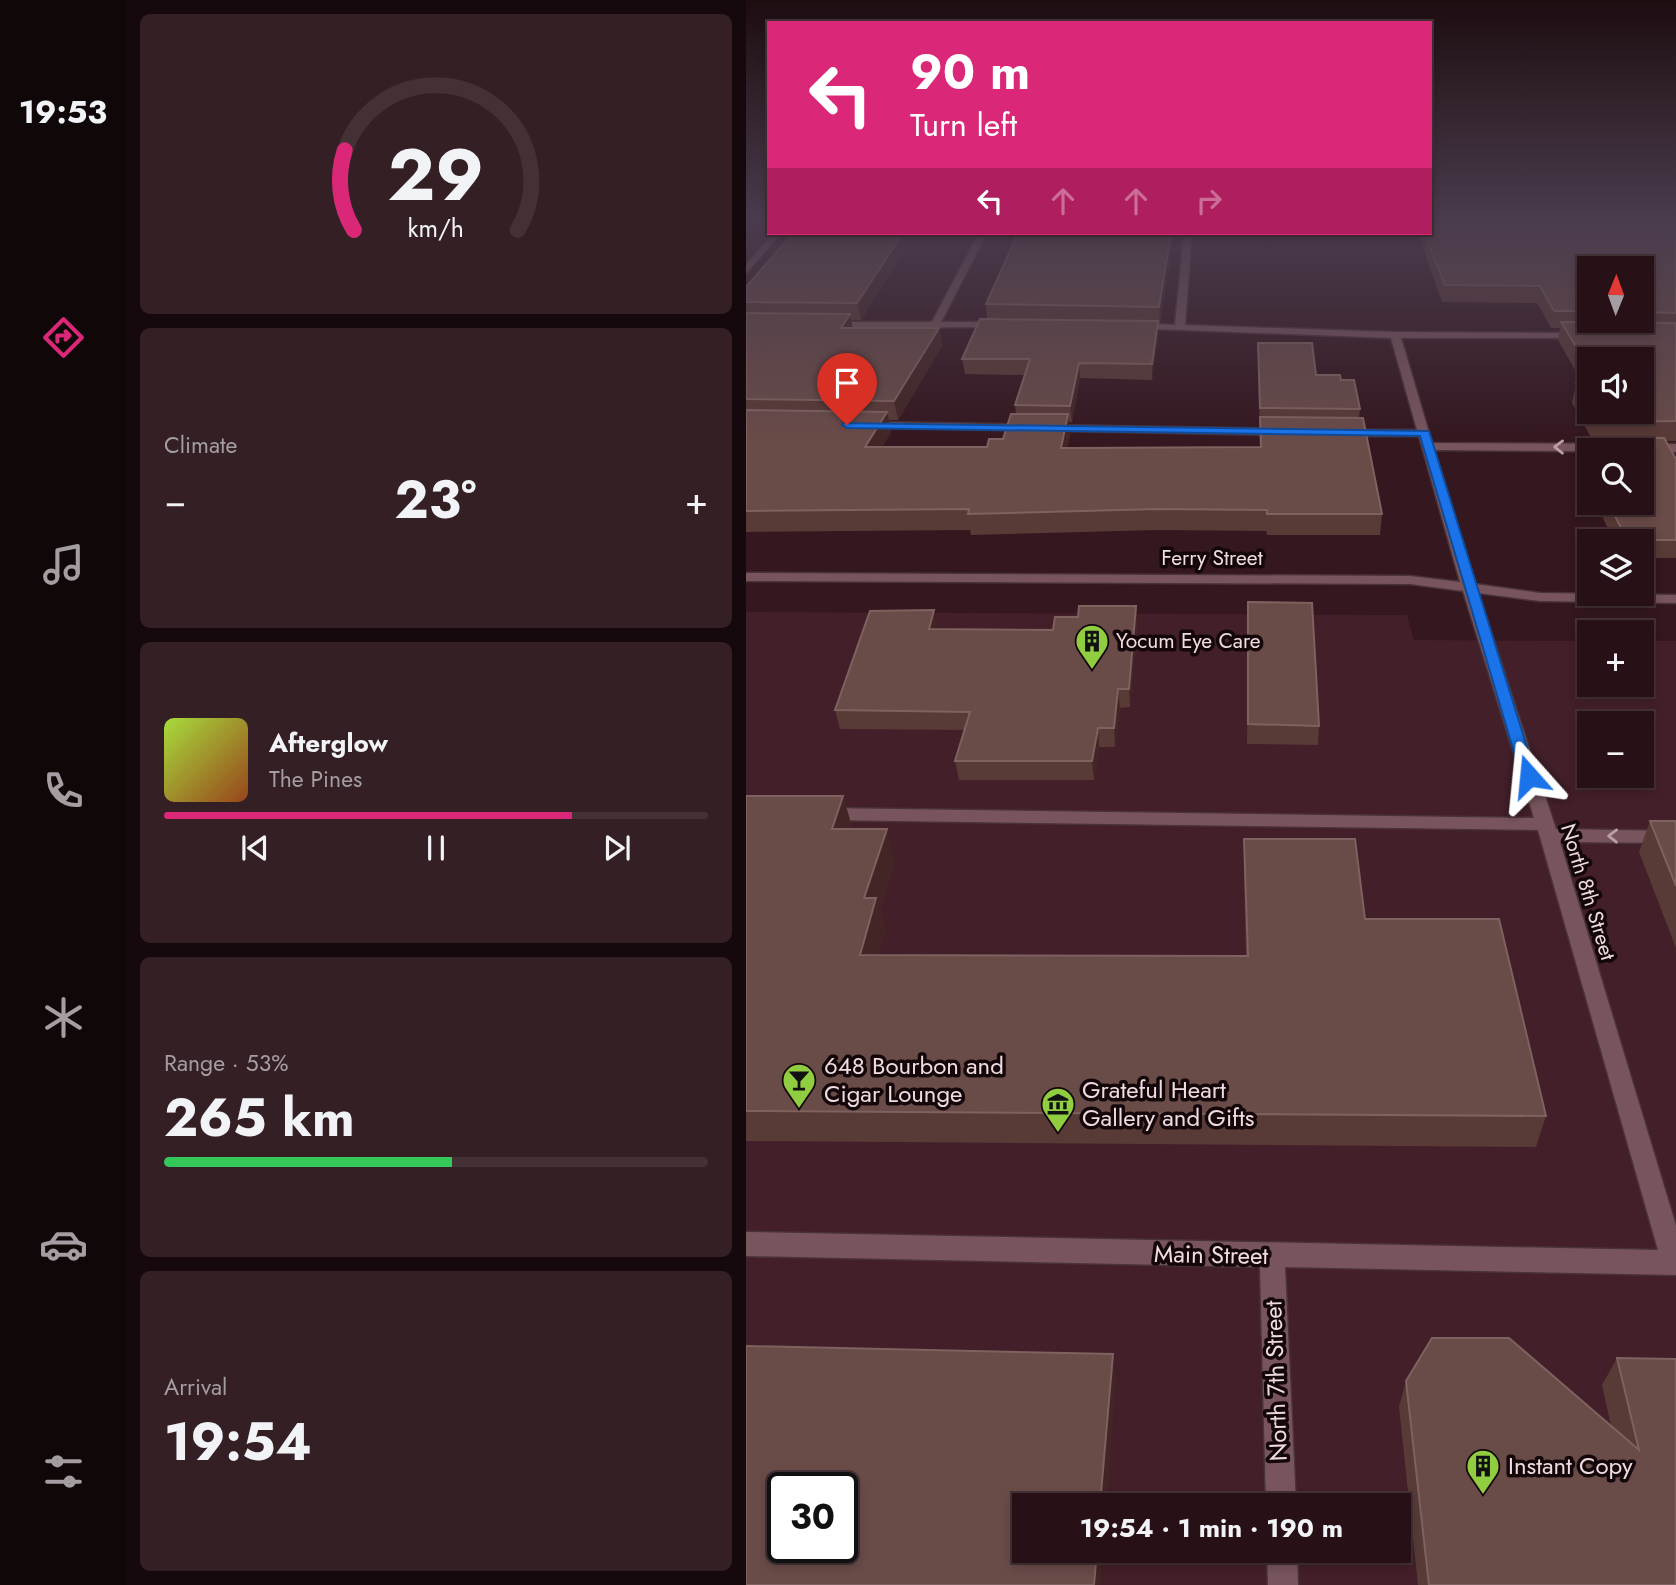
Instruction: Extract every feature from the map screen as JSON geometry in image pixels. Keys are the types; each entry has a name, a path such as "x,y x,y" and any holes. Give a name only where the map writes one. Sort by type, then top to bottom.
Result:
{"street":[{"path":"935,325 951,294"},
{"path":"1180,327 1183,294"},
{"path":"813,325 1017,325"},
{"path":"1125,326 1395,335 1594,335"},
{"name":"North 8th Street","path":"1395,335 1469,588 1546,829 1675,1263"},
{"path":"849,425 1297,432"},
{"path":"1324,432 1427,440 1676,448"},
{"name":"Ferry Street","path":"746,577 1410,580 1540,597 1676,599"},
{"path":"802,814 1546,829 1676,837"},
{"name":"Main Street","path":"746,1244 1272,1257 1675,1263"},
{"name":"North 7th Street","path":"1272,1257 1281,1493"},
{"path":"1282,1563 1283,1585"}],"shaded area":[{"path":"746,612 1407,615 1414,640 1577,641 1577,697 1654,697 1654,641 1676,641 1676,1585 746,1585"}],"building":[{"path":"746,294 863,294 857,303 746,302"},
{"path":"991,294 1161,294 1159,307 986,304"},
{"path":"1544,294 1577,294 1577,311 1554,311"},
{"path":"1654,294 1676,294 1676,313 1654,312"},
{"path":"746,313 850,314 841,328 939,328 894,401 746,399"},
{"path":"980,319 1158,321 1152,364 1079,363 1070,406 1015,405 1030,359 962,359"},
{"path":"1561,322 1577,322 1577,333 1654,333 1654,323 1676,323 1676,421 1654,421 1654,347 1577,348"},
{"path":"1258,343 1312,343 1316,375 1340,375 1341,380 1354,380 1360,409 1260,408"},
{"path":"746,410 887,412 865,447 987,447 989,439 1003,439 1011,414 1068,414 1061,448 1261,447 1260,417 1363,418 1382,514 1267,514 1267,510 1157,509 968,514 969,509 746,511"},
{"path":"1604,437 1664,438 1676,459 1676,540 1654,540 1654,529 1622,529 1614,515 1654,515 1654,438"},
{"path":"1248,602 1312,603 1319,726 1248,724"},
{"path":"1079,606 1136,606 1129,689 1118,689 1114,728 1098,728 1092,761 955,761 970,712 835,710 870,611 934,610 929,629 1053,630 1055,617 1078,617"},
{"path":"746,796 843,796 832,829 887,829 864,898 876,898 860,955 1248,956 1244,839 1355,839 1365,919 1499,919 1546,1116 746,1111"},
{"path":"1650,821 1676,821 1676,886"},
{"path":"1432,1338 1509,1338 1639,1450 1617,1358 1676,1359 1676,1585 1429,1585 1406,1381"},
{"path":"746,1346 1113,1354 1101,1493 1012,1493 1012,1563 1096,1563 1094,1585 746,1585"}],"place":[{"name":"Yocum Eye Care","path":"1092,671"},
{"name":"648 Bourbon and Cigar Lounge","path":"799,1110"},
{"name":"Grateful Heart Gallery and Gifts","path":"1058,1134"},
{"name":"Instant Copy","path":"1483,1496"}],"route":[{"path":"847,425 1425,433 1469,588 1529,776"}]}
